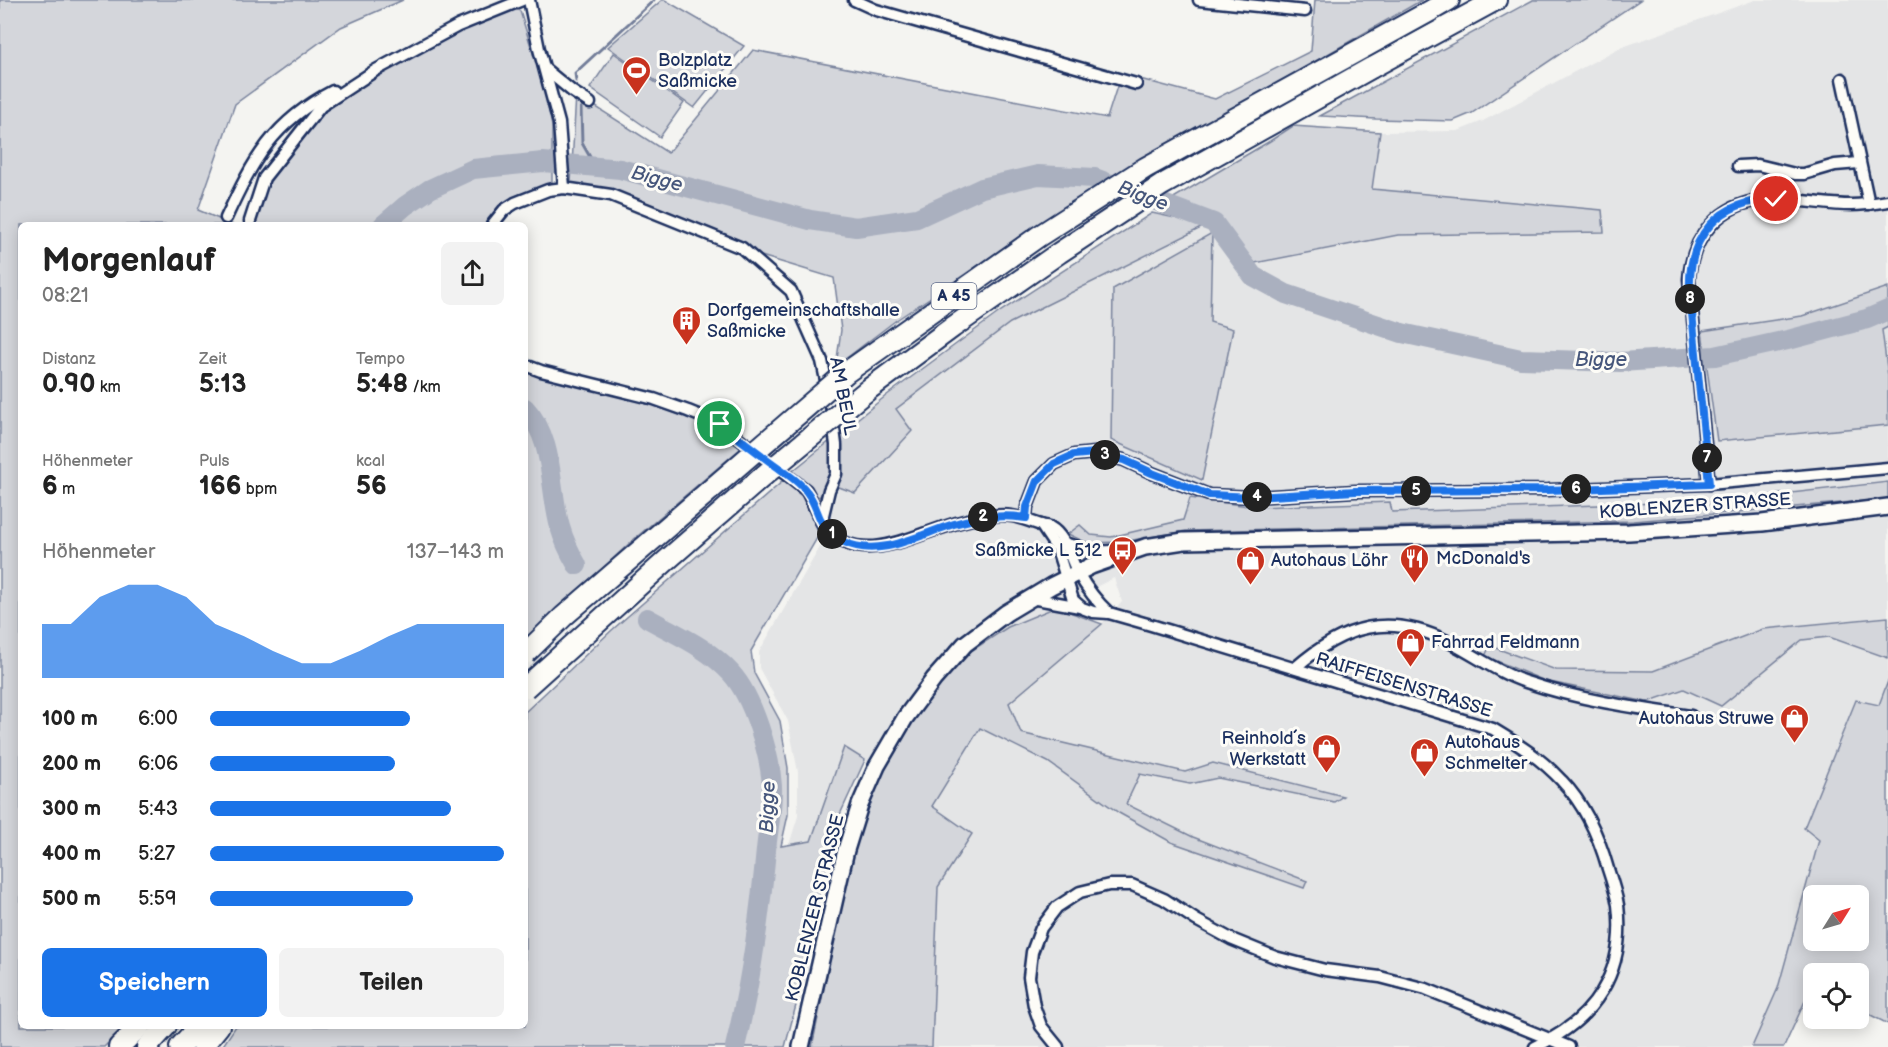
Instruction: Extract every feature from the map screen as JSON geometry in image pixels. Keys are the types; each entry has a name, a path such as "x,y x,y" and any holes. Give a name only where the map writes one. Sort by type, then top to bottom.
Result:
{"highway":[{"name":"A 45","path":"528,685 768,472 869,389 953,327 1162,185 1496,0"},
{"name":"A 45","path":"528,651 564,616 856,365 1039,236 1145,168 1441,5"},
{"path":"119,1047 137,1029"},
{"path":"147,1047 163,1029"},
{"path":"180,1047 196,1029"},
{"path":"202,1047 217,1029"}],"main road":[{"name":"KOBLENZER STRASSE","path":"801,1047 846,850 860,805 877,766 905,718 934,679 965,644 1006,613 1072,576 1145,547 1184,541 1629,532 1762,523 1888,507"}],"street":[{"path":"226,218 257,157 275,133 317,99 458,26 522,0"},
{"path":"529,0 538,49 559,123 564,188"},
{"path":"854,0 876,10 1136,84"},
{"path":"1199,0 1305,11"},
{"path":"545,69 590,103"},
{"path":"250,221 264,178 301,129 321,106 376,70"},
{"path":"1842,79 1869,204"},
{"path":"1738,166 1758,165 1804,174 1834,165 1859,163"},
{"name":"AM BEUL","path":"494,222 504,210 515,203 548,190 564,188 610,195 742,248 791,291 822,361 831,405 836,445 836,474 825,507 825,528"},
{"path":"1709,484 1689,279 1692,258 1698,242 1710,225 1727,212 1744,204 1765,199 1849,205 1888,201"},
{"path":"528,366 654,399 720,424 806,490 825,528 843,542 869,548 892,546 955,524 1009,515 1026,518 1050,527 1064,543 1072,576 1073,600 1082,608"},
{"path":"1026,518 1027,507 1037,481 1054,464 1074,455 1095,453 1124,460 1209,495 1254,497 1355,491 1548,490 1709,484 1888,468"},
{"path":"1041,525 1072,576 1109,613"},
{"path":"1064,543 1096,552 1145,547"},
{"name":"RAIFFEISENSTRASSE","path":"1030,598 1093,612 1109,613 1295,668 1493,729 1529,750 1562,781 1583,807 1600,843 1618,903 1620,933 1607,984 1594,1004 1579,1021 1551,1040 1535,1047"},
{"path":"1295,668 1338,636 1365,627 1391,625 1417,628 1443,639 1490,666 1524,682 1560,692 1648,710 1691,716"},
{"path":"1058,1047 1041,1026 1034,1006 1029,977 1032,952 1041,928 1057,907 1080,892 1109,885 1132,885 1164,899 1231,939 1275,957 1325,969 1380,977 1426,989 1569,1047"}],"shaded area":[{"path":"0,0 403,0 341,27 235,104 198,210 226,222 18,222 18,1029 122,1029 104,1047 0,1047"},
{"path":"662,0 744,46 694,108 608,47"},
{"path":"1315,0 1422,0 1097,186 895,321 836,366 841,330 834,278 758,255 744,242 611,189 571,183 576,94 668,153 753,50 1107,118 1121,74 1215,99 1311,51"},
{"path":"1533,0 1640,0 1472,113 1453,121 1320,116"},
{"path":"1755,0 1888,0 1888,617 1763,629 1653,671 1556,670 1490,646 1485,656 1647,702 1684,689 1721,706 1802,640 1829,636 1888,658 1888,681 1879,705 1804,829 1819,840 1807,885 1803,885 1803,898 1778,988 1752,1047 932,1047 938,886 972,834 931,807 980,728 1048,762 1119,813 1171,842 1304,887 1307,880 1193,837 1126,804 1140,774 1190,784 1218,778 1334,802 1213,763 1185,772 1021,733 1009,703 1102,624 1122,602 1114,578 1056,607 1008,627 922,704 883,771 844,748 811,841 789,845 798,816 798,772 788,721 759,668 759,652 823,542 839,487 855,493 912,431 896,409 1010,323 1219,219 1255,263 1398,235 1603,232 1601,210 1371,189 1380,132 1458,131 1483,121 1617,49"},
{"path":"510,7 520,11 545,92 552,126 552,182 519,194 508,201 489,222 253,222 265,179 323,107 377,73 458,28"},
{"name":"Bolzplatz Saßmicke","path":"614,53 684,103 660,137 590,88"},
{"path":"1293,126 1380,132 1372,189 1602,210 1604,232 1398,235 1255,263 1219,219 1165,203"},
{"path":"1152,213 1207,225 1010,323 896,409 912,431 855,493 831,484 819,497 789,474 887,395 1001,311"},
{"path":"1212,233 1210,322 1233,329 1202,480 1111,440 1113,289"},
{"path":"1888,287 1888,327 1882,330 1888,376 1888,425 1717,441 1702,331 1802,316"},
{"path":"528,370 652,404 716,429 741,448 632,541 528,637"},
{"path":"783,481 809,502 823,542 817,538 751,651 754,673 780,721 788,768 788,815 781,846 811,841 844,747 865,760 837,821 805,971 785,1047 222,1047 234,1029 528,1029 528,709 612,630"},
{"path":"1888,482 1888,499 1633,521 1186,531 1121,542 1087,543 1068,534 1080,525 1091,535 1111,537 1183,520 1190,498 1255,507 1390,502 1392,512 1719,501"},
{"path":"1056,607 1102,624 1009,703 1021,733 1185,772 1213,763 1343,796 1334,802 1218,778 1190,784 1140,774 1126,804 1193,837 1307,881 1304,888 1171,842 1119,813 1048,762 980,728 932,806 972,834 938,887 932,1047 812,1047 839,915 859,833 883,771 922,704 971,651 1008,627"},
{"path":"1888,617 1888,658 1829,637 1802,640 1721,706 1684,689 1647,702 1545,681 1485,656 1490,646 1556,670 1653,671 1763,629"},
{"path":"1888,681 1888,1024 1869,1014 1869,963 1803,963 1803,1005 1784,1047 1752,1047 1778,988 1803,898 1803,951 1869,951 1869,885 1807,885 1819,840 1804,828 1856,700 1879,705"}],"waterway":[{"path":"576,81 575,73 654,0"},
{"path":"581,108 582,143 590,157 589,166"},
{"name":"Bigge","path":"386,222 430,189 473,169 543,162 620,169 810,220 856,227 917,218 982,188 1038,175 1095,178 1214,223 1253,276 1286,294 1402,333 1521,359 1620,362 1715,356 1792,339 1867,319 1888,310"},
{"name":"Bigge","path":"528,412 542,435 550,465 560,527 577,565"},
{"name":"Bigge","path":"647,618 702,649 731,673 739,683 753,711 768,758 772,786 771,810 761,899 746,998 735,1047"}],"place":[{"name":"Bolzplatz Saßmicke","path":"637,96"},
{"name":"Dorfgemeinschaftshalle Saßmicke","path":"686,346"},
{"name":"Saßmicke L 512","path":"1123,576"},
{"name":"McDonald's","path":"1415,584"},
{"name":"Autohaus Löhr","path":"1250,586"},
{"name":"Fahrrad Feldmann","path":"1410,668"},
{"name":"Autohaus Struwe","path":"1795,744"},
{"name":"Reinhold´s Werkstatt","path":"1327,774"},
{"name":"Autohaus Schmelter","path":"1424,778"}],"route":[{"path":"720,424 806,490 820,521 835,537 854,546 869,548 892,546 976,519 1009,515 1026,518 1027,507 1037,481 1054,464 1074,455 1095,453 1124,460 1209,495 1254,497 1355,491 1548,490 1709,484 1690,293 1692,258 1698,242 1710,225 1727,212 1755,201 1776,199"}]}
